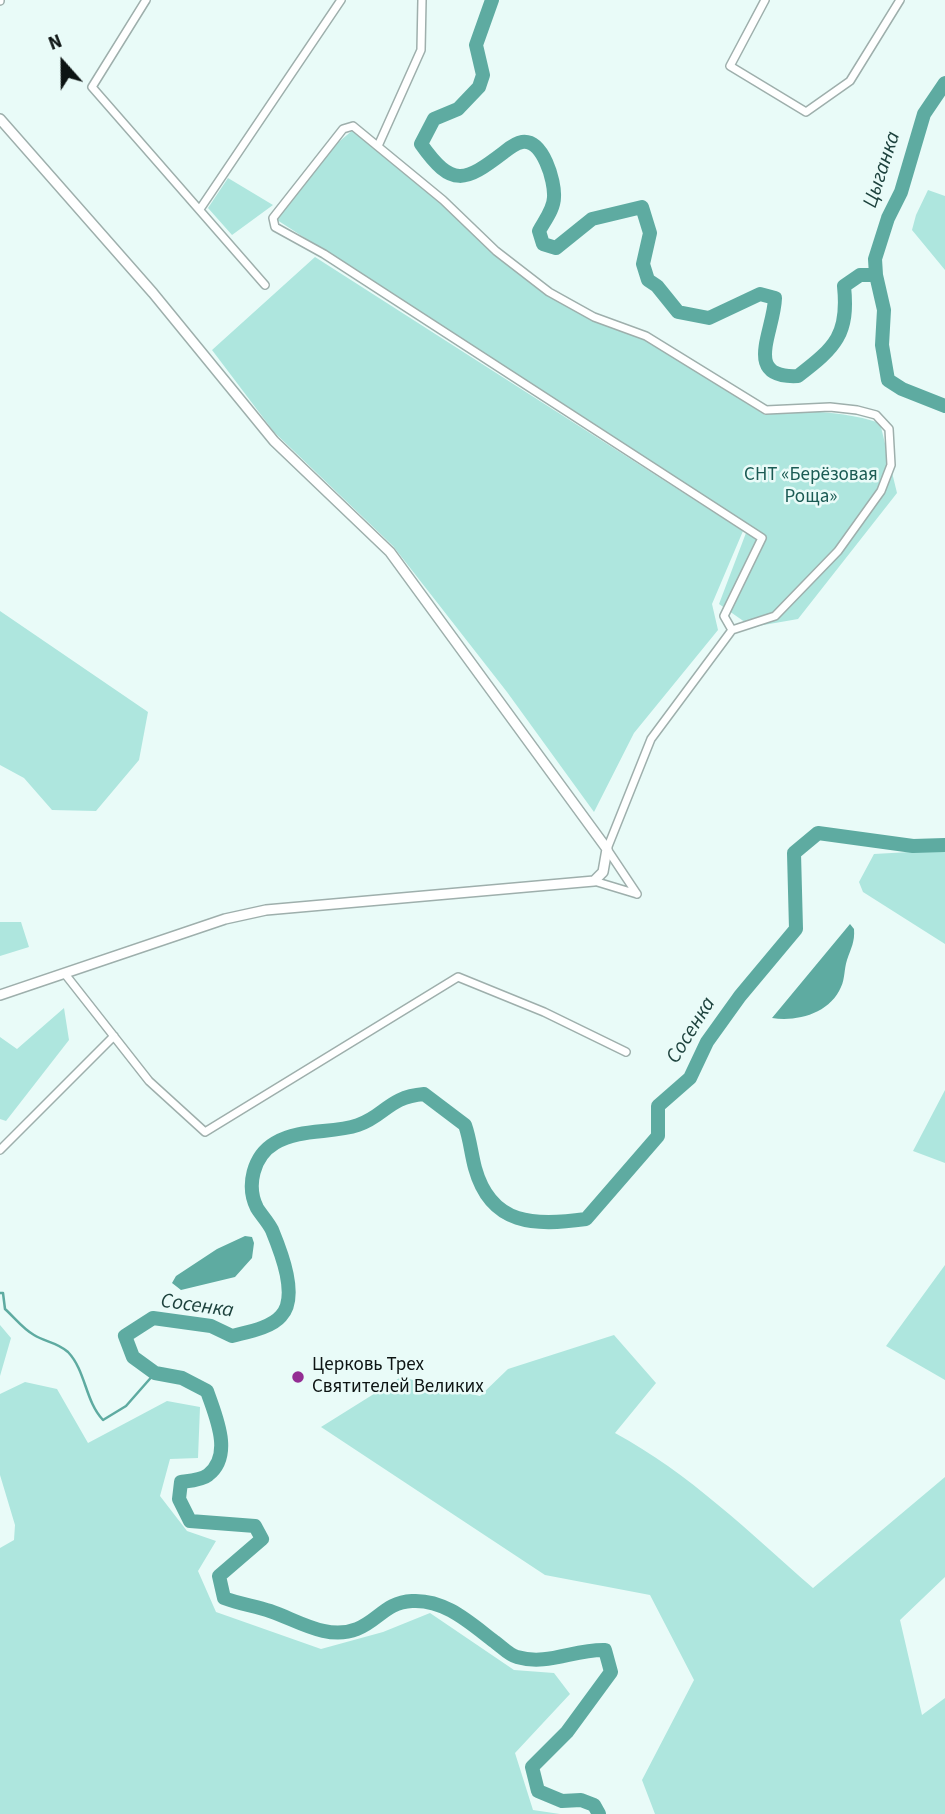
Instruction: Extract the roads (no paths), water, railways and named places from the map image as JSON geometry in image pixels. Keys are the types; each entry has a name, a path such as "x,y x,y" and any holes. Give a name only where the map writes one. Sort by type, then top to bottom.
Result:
{"street":[{"path":"146,0 92,88 265,285"},
{"path":"200,209 341,0"},
{"path":"378,146 421,50 422,0"},
{"path":"765,0 730,66 806,112 850,81 900,0"},
{"path":"0,118 153,293 274,440 390,552 637,894 594,881 266,910 225,919 0,995"},
{"path":"594,881 603,872 607,849 651,739 732,630 775,616 838,551 881,491 891,465 889,429 876,415 857,410 830,407 766,410 646,336 594,317 549,292 496,251 443,200 353,126 343,130 273,218 275,227 324,254 762,538 724,616 732,630"},
{"path":"65,974 149,1081 205,1132 458,977 544,1012 626,1052"},
{"path":"0,1150 114,1036"}],"waterway":[{"name":"Сосенка","path":"492,0 476,45 483,75 479,87 458,109 434,119 421,144 442,168 459,176 469,174 490,163 512,146 522,142 536,147 546,162 554,190 552,206 539,231 543,244 556,248 592,219 642,207 650,233 643,264 648,280 657,286 678,312 709,318 760,294 775,298 765,351 766,362 771,370 781,375 798,376 831,347 842,328 844,286 860,275 876,275 884,310 882,345 888,380 902,389 945,406"},
{"name":"Цыганка","path":"876,275 875,259 888,218 901,192 924,114 945,83"},
{"name":"Сосенка","path":"599,1814 594,1805 581,1800 562,1801 538,1791 532,1767 567,1732 611,1672 605,1650 539,1660 517,1657 456,1614 424,1601 403,1602 389,1608 364,1626 335,1633 312,1628 270,1611 224,1598 219,1576 262,1539 255,1526 190,1521 179,1499 181,1482 205,1477 216,1467 220,1457 218,1423 207,1391 182,1378 155,1373 133,1357 125,1336 153,1318 211,1326 232,1336 258,1329 277,1320 286,1308 287,1274 276,1239 257,1208 252,1190 254,1172 261,1156 285,1138 358,1125 394,1103 412,1096 424,1094 465,1125 482,1187 504,1211 517,1218 533,1221 586,1219 658,1136 658,1106 690,1078 707,1042 740,996 796,929 794,853 818,833 913,846 945,845"},
{"path":"0,1293 3,1293 5,1309 26,1330 68,1352 79,1368 92,1404 103,1420 126,1406 155,1373"}],"place":[{"name":"Церковь Трех Святителей Великих","path":"298,1377"}],"park label":[{"name":"СНТ «Берёзовая Роща»","path":"811,487"}]}
